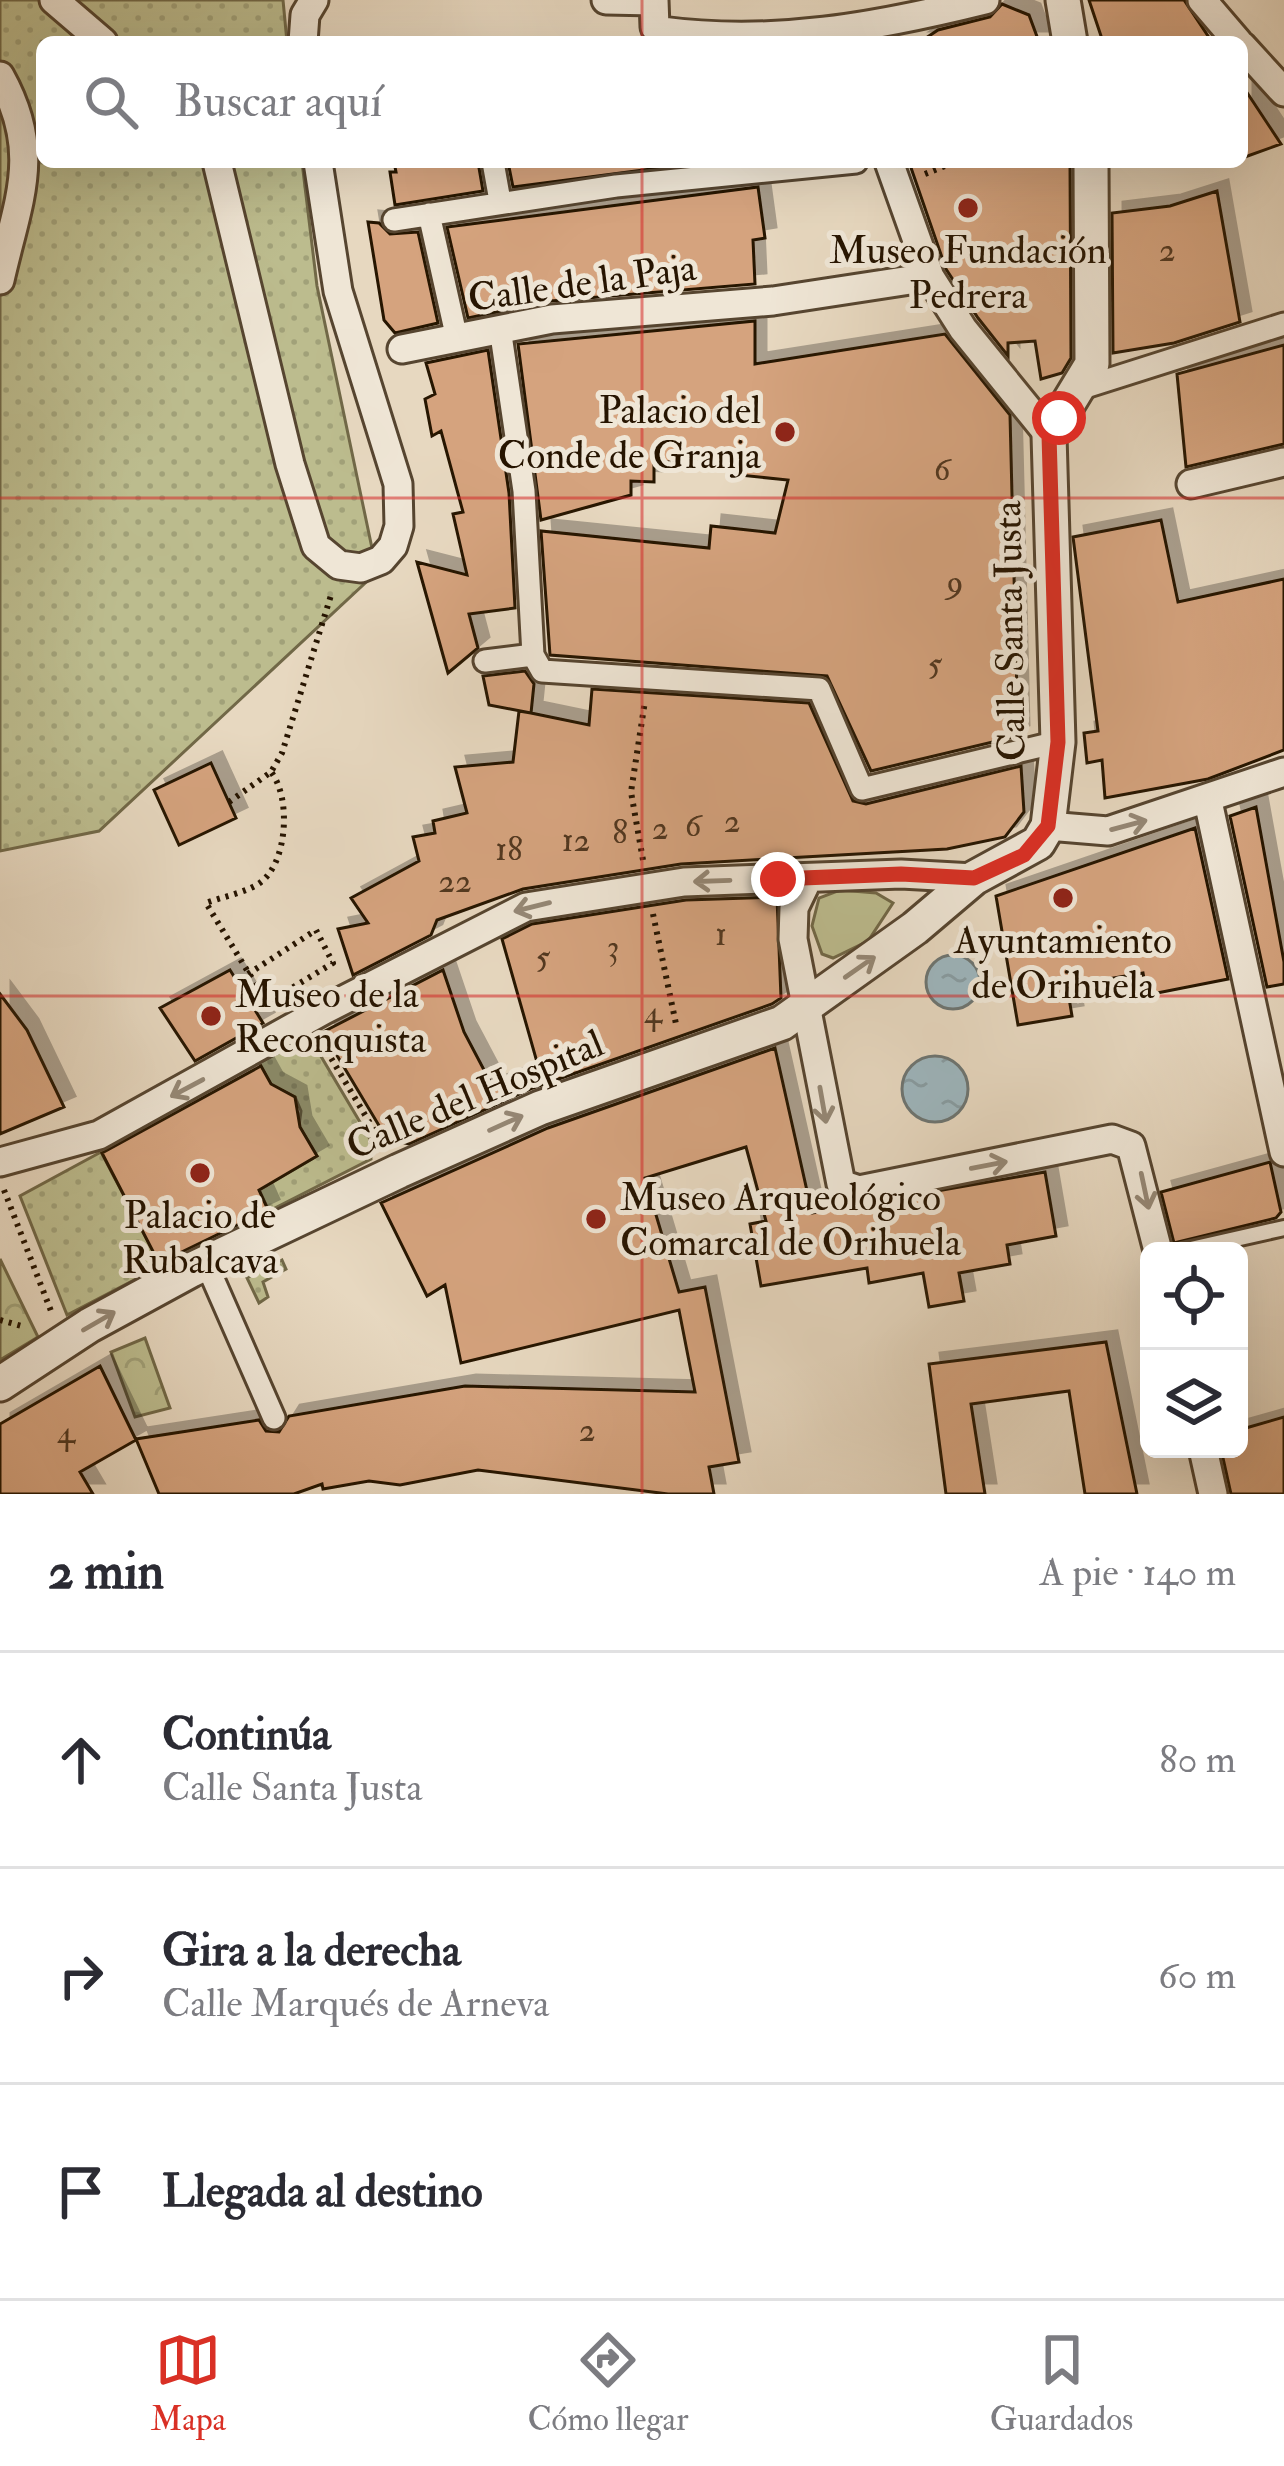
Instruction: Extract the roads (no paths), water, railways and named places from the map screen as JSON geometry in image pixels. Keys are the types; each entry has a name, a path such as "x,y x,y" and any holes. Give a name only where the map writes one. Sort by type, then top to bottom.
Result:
{"street":[{"path":"54,0 96,36"},
{"path":"303,36 305,15 314,0"},
{"path":"606,0 654,0 655,27 661,31 722,36"},
{"path":"848,0 856,35 985,0"},
{"path":"1063,0 1069,36"},
{"path":"1202,0 1233,36"},
{"path":"1248,53 1284,92"},
{"path":"0,76 23,122 27,148 0,280"},
{"path":"218,168 290,464 316,546 339,565 362,568 381,560 393,546 400,505 338,292 319,168"},
{"path":"494,168 500,201"},
{"path":"394,220 500,201 801,168"},
{"path":"891,168 930,277 963,329 1049,435 1092,364 1091,168"},
{"path":"429,214 457,339"},
{"name":"Calle de la Paja","path":"402,349 592,313 772,301 930,277"},
{"path":"1020,399 1076,390 1284,324"},
{"path":"500,328 524,490 533,655 542,671 819,689 862,789 1058,742"},
{"name":"Calle Santa Justa","path":"1048,826 1058,742 1049,435"},
{"path":"1191,484 1284,462"},
{"path":"485,662 533,655"},
{"path":"1048,826 1108,831 1284,772"},
{"path":"1208,801 1284,1152"},
{"name":"Calle del Hospital","path":"0,1384 63,1342 206,1263 399,1171 540,1108 682,1054 782,1023 808,995 915,928 974,878 1024,855 1048,826"},
{"path":"0,1162 99,1135 501,916 647,886 901,874 974,878"},
{"path":"901,874 914,901 915,928"},
{"path":"808,878 794,908 841,1184 860,1190 1112,1138 1131,1146 1139,1162 1156,1242"},
{"path":"206,1263 274,1418"},
{"path":"1205,1458 1214,1494"}],"lane":[{"path":"1222,1242 1284,1228"}],"water":[{"path":"953,955 972,963 980,982 972,1001 953,1009 934,1001 926,982 934,963"},
{"path":"935,1056 958,1066 968,1089 958,1112 935,1122 912,1112 902,1089 912,1066"}],"place":[{"name":"Museo Fundación Pedrera","path":"968,208"},
{"name":"Palacio del Conde de Granja","path":"785,432"},
{"name":"Ayuntamiento de Orihuela","path":"1063,898"},
{"name":"Museo de la Reconquista","path":"211,1016"},
{"name":"Palacio de Rubalcava","path":"200,1173"},
{"name":"Museo Arqueológico Comarcal de Orihuela","path":"596,1219"}]}
